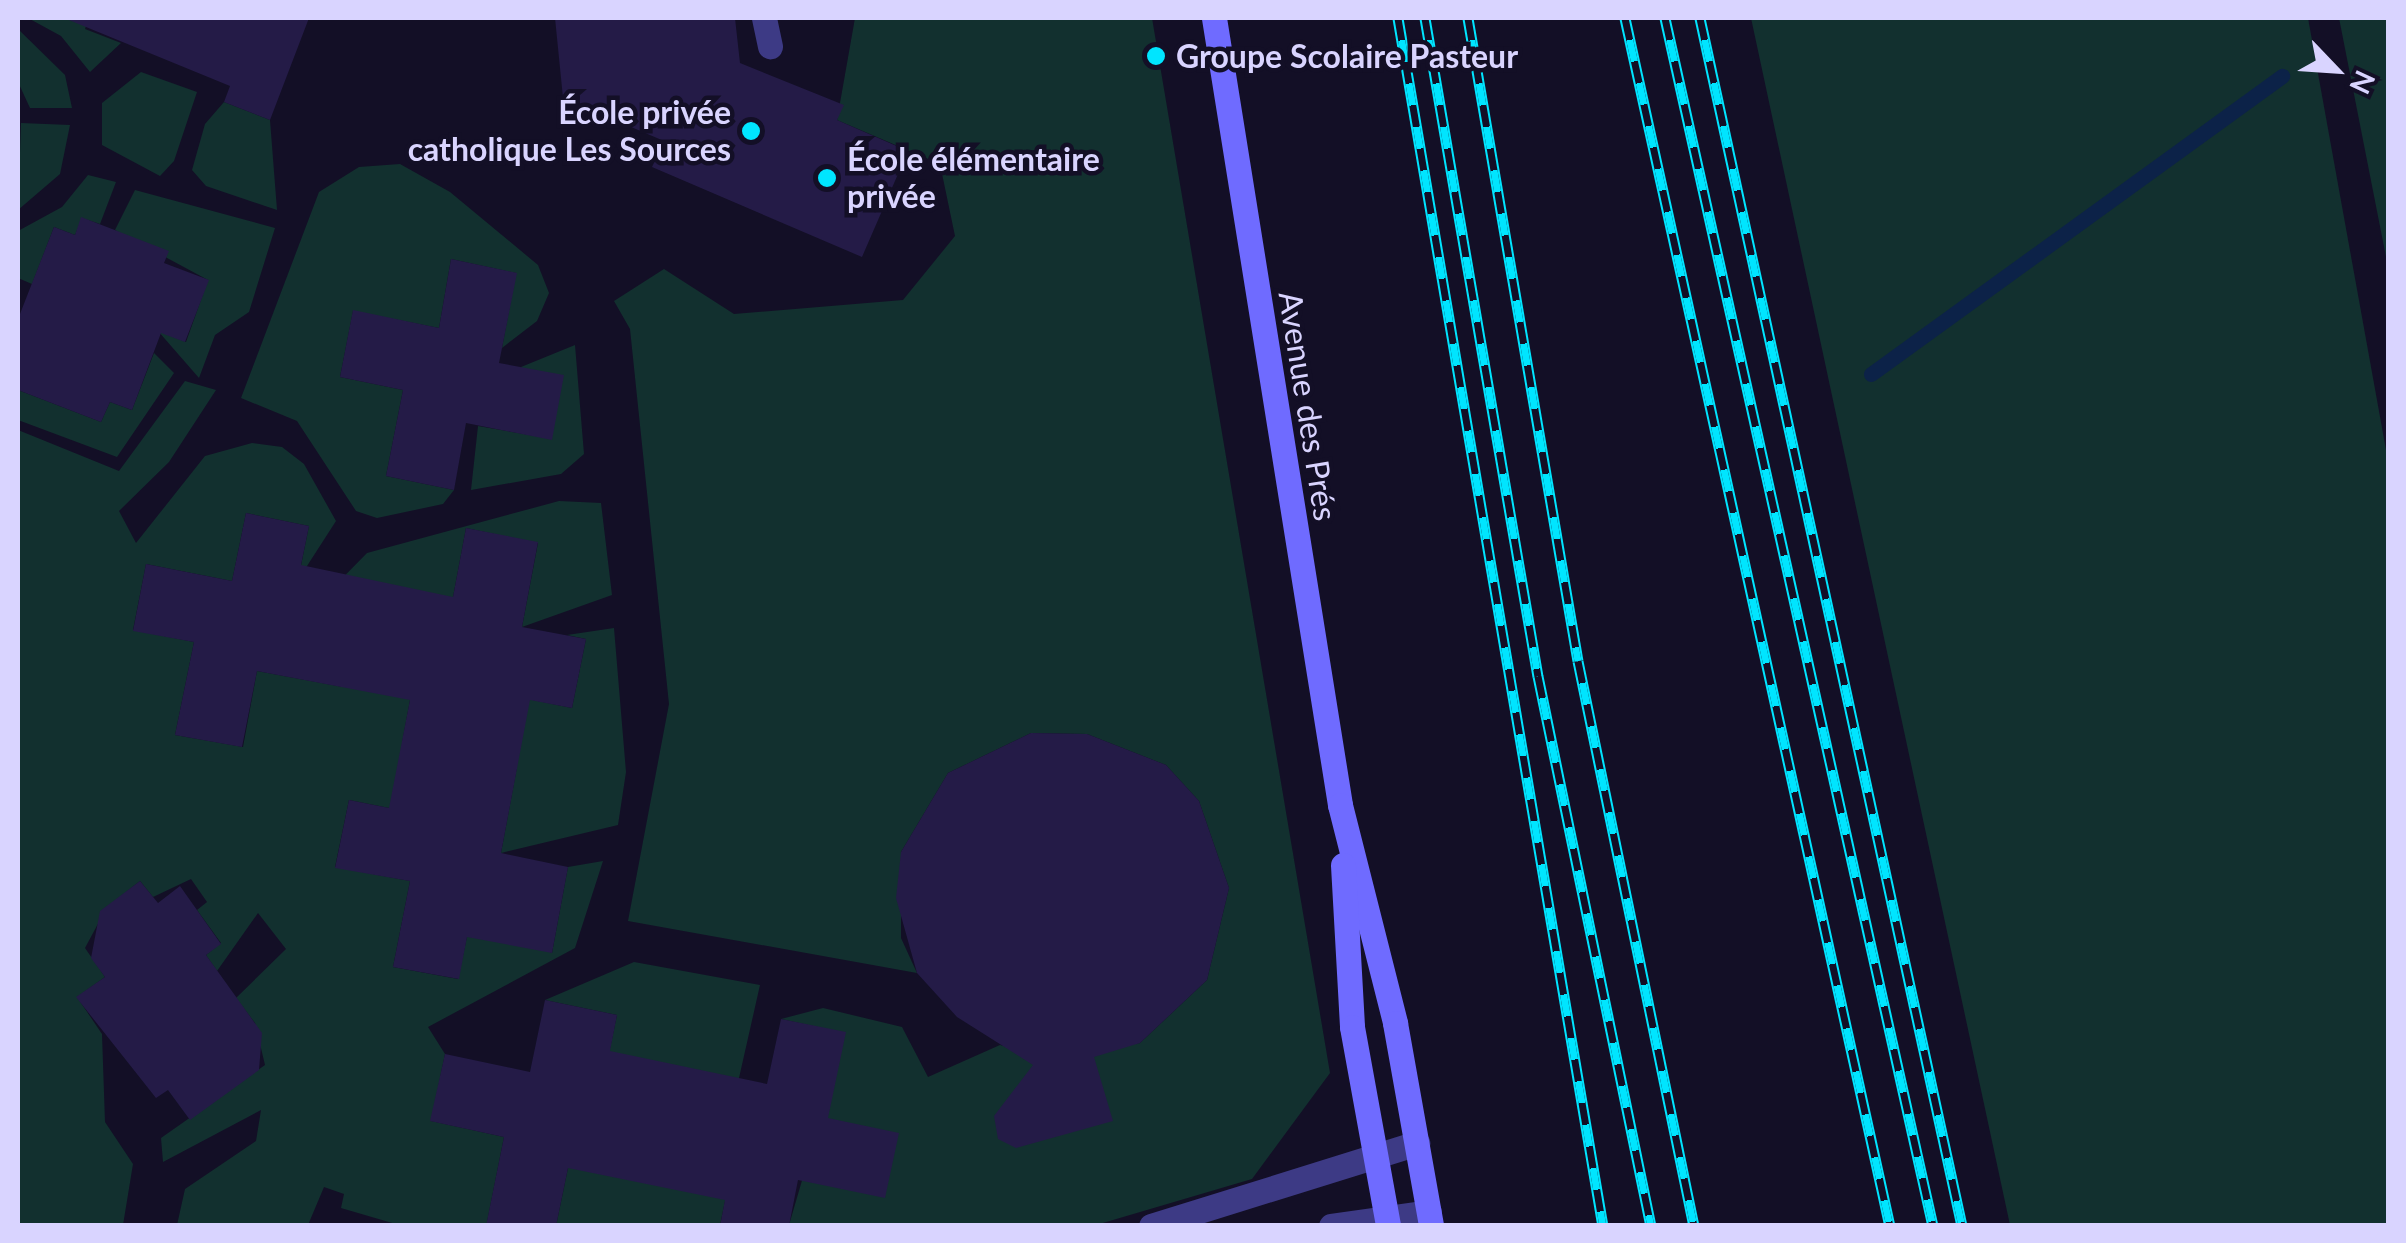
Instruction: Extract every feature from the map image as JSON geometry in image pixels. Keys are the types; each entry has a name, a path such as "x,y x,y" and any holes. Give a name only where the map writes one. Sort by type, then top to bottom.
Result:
{"main road":[{"name":"Avenue des Prés","path":"1214,18 1340,805 1417,1143 1430,1219"},
{"name":"Avenue des Prés","path":"1340,805 1352,1027 1387,1222"}],"street":[{"path":"764,18 770,46"},
{"path":"1151,1226 1417,1143"},
{"path":"1331,1226 1430,1219"}],"green space":[{"path":"28,18 89,18 85,29 121,43 90,72 61,36"},
{"path":"855,18 1152,18 1330,1073 1252,1179 1096,1225 789,1225 845,1033 781,1019 823,1008 902,1027 928,1077 1000,1045 1050,1059 1140,1043 1207,980 1229,888 1199,801 1166,765 1087,734 1031,733 948,773 901,852 901,938 917,973 628,921 669,704 630,329 614,301 664,269 734,314 903,300 955,236 940,164 837,120"},
{"path":"1751,18 2308,18 2388,461 2388,1225 2010,1225"},
{"path":"2339,18 2388,18 2388,267"},
{"path":"18,29 65,75 72,108 30,108 18,82"},
{"path":"141,72 197,92 174,161 160,176 102,145 102,103"},
{"path":"224,102 270,120 277,210 206,186 192,170 205,124"},
{"path":"21,123 70,125 60,174 18,210"},
{"path":"400,164 450,192 538,265 549,293 537,321 502,348 516,273 451,259 439,328 353,311 340,377 403,390 386,476 454,490 443,504 377,518 356,511 297,421 241,398 319,192 359,167"},
{"path":"88,175 116,182 100,224 82,218 75,235 54,227 32,284 18,278 18,231 62,207"},
{"path":"135,190 275,228 249,312 215,335 199,378 158,331 186,342 208,280 115,230"},
{"path":"575,345 584,454 561,474 471,490 478,426 552,439 521,367"},
{"path":"154,353 174,373 117,457 18,420 18,390 101,422 110,402 132,410"},
{"path":"185,381 216,390 169,462 119,511 136,543 205,456 252,443 282,447 304,464 336,521 298,580 309,526 246,513 232,581 146,564 133,630 194,642 175,735 243,747 257,671 343,687 418,657 402,743 434,817 349,800 335,867 410,881 393,967 458,979 471,918 552,953 568,867 603,861 575,948 428,1027 445,1054 431,1121 504,1137 487,1222 502,1225 399,1225 341,1208 344,1194 324,1187 308,1225 177,1225 185,1189 256,1141 261,1110 163,1162 161,1138 265,1065 255,1023 236,998 286,949 258,913 217,971 206,955 221,943 197,910 207,902 191,879 153,897 140,881 107,907 85,948 105,977 77,997 102,1034 105,1122 133,1164 123,1225 18,1225 18,430 119,471"},
{"path":"559,501 601,503 612,595 522,627 538,543 466,528 453,597 309,612 367,553"},
{"path":"614,628 626,772 618,825 501,853 517,767 474,758 488,691 572,708 586,639 567,635"},
{"path":"634,962 760,985 739,1078 598,1106 617,1015 545,1000"},
{"path":"736,1149 720,1225 556,1226 568,1168"}],"building":[{"path":"64,18 309,18 270,120 224,102 230,86"},
{"name":"École privée catholique Les Sources","path":"555,18 735,18 740,63 844,105 837,120 908,151 862,257 652,167 664,141 563,98"},
{"path":"81,217 169,251 164,263 209,280 185,342 161,333 132,410 110,402 101,422 18,390 18,319 54,227 75,235"},
{"path":"451,259 517,273 499,363 564,375 552,440 466,423 454,490 386,476 403,390 340,377 353,310 439,328"},
{"path":"246,513 309,526 301,565 453,597 466,528 538,542 522,627 586,639 572,708 530,700 501,853 568,867 552,953 467,937 459,979 393,967 410,881 335,868 349,800 389,808 410,700 257,671 242,747 175,735 194,642 133,631 146,564 232,581"},
{"path":"1031,733 1087,734 1166,765 1199,801 1229,888 1207,980 1140,1043 1094,1057 1113,1121 1016,1148 998,1139 994,1116 1033,1065 957,1017 917,973 896,898 901,852 948,773"},
{"path":"140,881 158,903 180,886 221,944 206,955 262,1033 259,1070 190,1120 168,1090 156,1098 76,997 105,977 91,958 100,911"},
{"path":"545,1000 617,1015 610,1051 767,1084 781,1019 846,1032 828,1118 899,1133 885,1198 798,1180 789,1226 720,1226 725,1200 568,1168 556,1226 486,1226 504,1137 430,1121 445,1054 530,1072"}],"waterway":[{"path":"1871,374 2282,76"}],"railway":[{"path":"1398,18 1603,1226"},
{"path":"1425,18 1538,676 1651,1226"},
{"path":"1468,18 1578,661 1694,1226"},
{"path":"1625,18 1890,1226"},
{"path":"1665,18 1933,1226"},
{"path":"1700,18 1962,1226"}],"place":[{"name":"Groupe Scolaire Pasteur","path":"1156,56"},
{"name":"École privée catholique Les Sources","path":"751,131"},
{"name":"École élémentaire privée","path":"827,178"}]}
